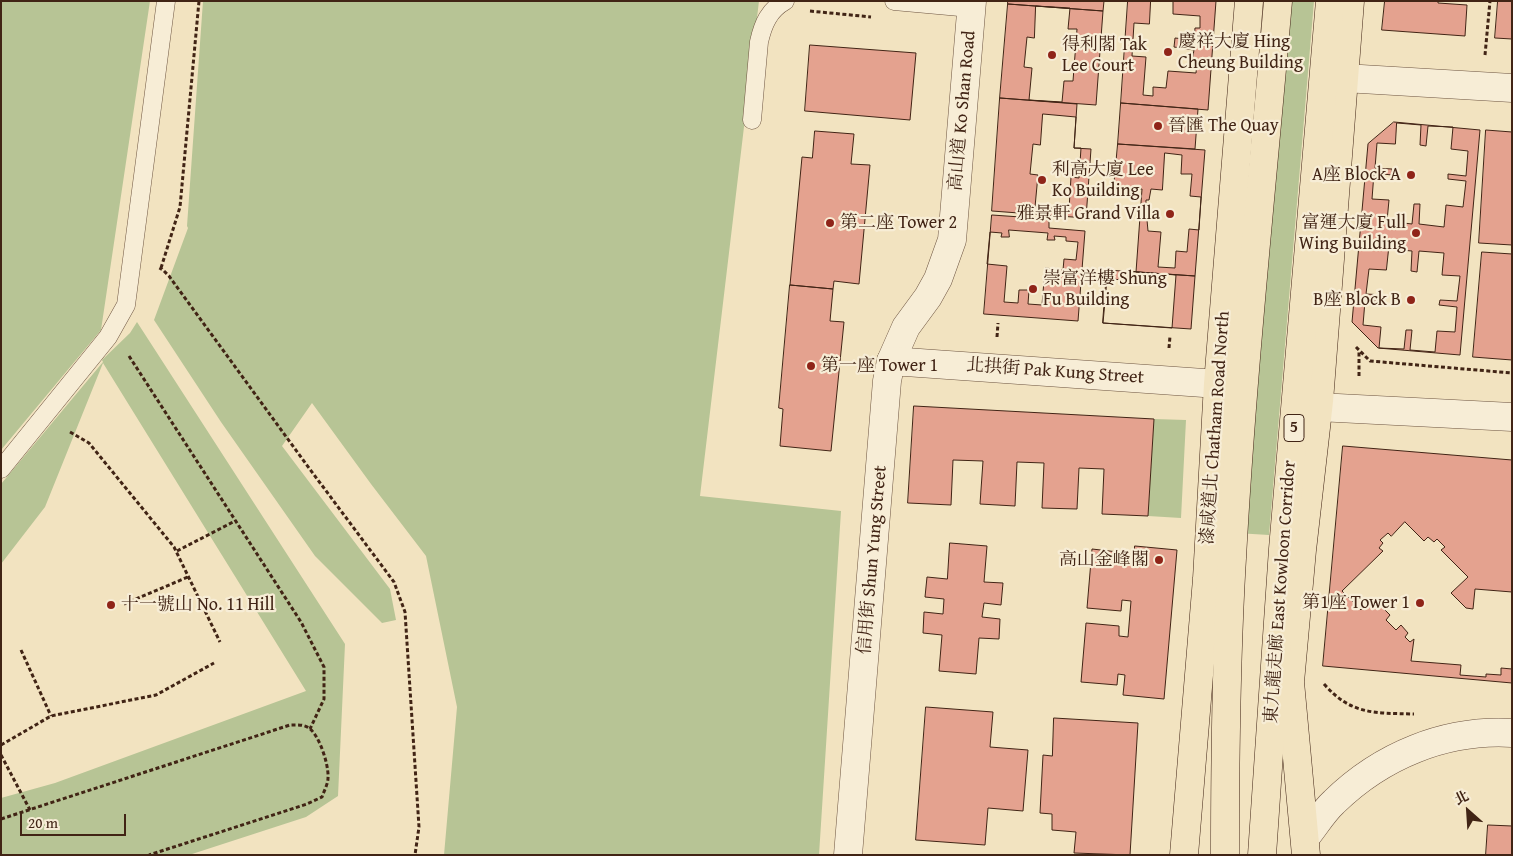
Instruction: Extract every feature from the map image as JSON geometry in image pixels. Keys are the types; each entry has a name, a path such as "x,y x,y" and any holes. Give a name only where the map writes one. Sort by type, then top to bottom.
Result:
{"main road":[{"name":"漆咸道北 Chatham Road North","path":"1184,855 1207,572 1218,384 1249,1"},
{"path":"1225,855 1226,712 1232,558 1239,449 1278,1"},
{"name":"東九龍走廊 East Kowloon Corridor","path":"1262,855 1284,539 1330,1"},
{"path":"1306,846 1290,682 1318,406 1350,1"}],"street":[{"name":"高山道 Ko Shan Road","path":"938,279 952,240 971,5"},
{"path":"1344,78 1512,88"},
{"name":"信用街 Shun Yung Street","path":"848,855 887,381 892,360 906,327 928,297 938,279"},
{"name":"北拱街 Pak Kung Street","path":"892,360 1218,384"},
{"path":"1318,406 1512,417"},
{"path":"1306,846 1333,803 1367,774 1406,752 1448,738 1493,732 1512,733"}],"lane":[{"path":"1,469 108,338 126,305 166,1"},
{"path":"752,120 759,42 762,30 773,10 785,1"},
{"path":"894,1 971,5"}],"path":[{"path":"157,276 180,207 199,1"},
{"path":"1476,56 1485,57 1490,1"},
{"path":"808,11 876,17"},
{"path":"161,268 169,276 394,582 405,612 419,827 414,855"},
{"path":"1354,344 1359,352 1370,361 1512,373"},
{"path":"133,349 128,357 301,622 324,667 324,699 310,729"},
{"path":"70,432 89,443 176,552 220,642"},
{"path":"176,552 235,521"},
{"path":"124,604 188,577"},
{"path":"21,650 51,716"},
{"path":"1,745 51,716 156,695 214,663"},
{"path":"1318,678 1335,697 1352,708 1384,713 1422,714"},
{"path":"1,819 290,725 300,725 310,729 321,747 326,761 329,780 322,797 307,804 149,855"},
{"path":"1,755 30,810"}],"green space":[{"path":"1,1 150,1 101,330 1,450"},
{"path":"203,1 759,1 700,496 841,511 819,855 444,855 457,707 426,556 312,403 282,446 390,589 396,620 382,623 315,556 221,422 154,320 188,228"},
{"path":"1281,1 1314,1 1269,535 1236,533"},
{"path":"137,322 345,644 338,796 306,817 189,855 1,855 1,798 55,783 306,691 103,363 45,507 1,564 1,484 103,362 102,360 130,333"},
{"path":"1154,419 1186,420 1181,518 1148,516"}],"building":[{"path":"1008,1 1104,1 1103,11 1008,4"},
{"name":"慶祥大廈 Hing Cheung Building","path":"1128,1 1216,1 1208,110 1121,103"},
{"path":"1151,1 1173,1 1173,14 1200,16 1200,28 1195,28 1194,40 1175,38 1174,47 1194,50 1192,61 1197,62 1196,73 1168,71 1166,88 1153,87 1153,96 1143,95 1146,57 1132,56 1134,23 1149,24"},
{"path":"1385,1 1438,1 1438,3 1467,5 1465,36 1382,30"},
{"path":"1498,1 1512,1 1512,39 1495,38"},
{"name":"得利閣 Tak Lee Court","path":"1008,4 1103,11 1096,105 1000,98"},
{"path":"1036,6 1070,8 1068,29 1077,29 1073,81 1064,81 1062,102 1029,100 1032,68 1024,67 1027,37 1034,38"},
{"path":"810,45 916,53 910,120 805,111"},
{"name":"利高大廈 Lee Ko Building","path":"1000,98 1077,104 1074,148 1091,149 1086,218 992,211"},
{"name":"晉匯 The Quay","path":"1121,103 1198,109 1195,149 1118,144"},
{"path":"1043,114 1076,117 1074,148 1081,148 1079,178 1071,177 1069,209 1035,207 1038,175 1030,174 1033,144 1040,145"},
{"name":"富運大廈 Full Wing Building","path":"1394,122 1480,130 1460,355 1378,348 1352,322 1368,144"},
{"name":"A座 Block A","path":"1397,123 1421,125 1420,145 1426,146 1428,126 1453,127 1451,149 1468,151 1466,176 1448,174 1448,179 1466,181 1463,207 1446,205 1444,227 1419,224 1420,204 1414,204 1412,224 1387,221 1389,200 1372,199 1374,173 1392,175 1392,169 1375,168 1377,143 1395,144"},
{"path":"1486,130 1512,132 1512,245 1479,243"},
{"name":"第二座 Tower 2","path":"815,131 854,134 851,164 870,165 859,284 834,281 833,289 790,285 802,157 812,158"},
{"name":"雅景軒 Grand Villa","path":"1118,144 1205,150 1195,276 1136,272 1142,189 1114,187"},
{"path":"1165,153 1182,155 1181,174 1192,174 1190,196 1201,197 1199,230 1189,229 1187,252 1176,251 1175,268 1158,267 1161,232 1148,231 1147,220 1145,220 1146,200 1149,200 1151,189 1162,190"},
{"name":"崇富洋樓 Shung Fu Building","path":"992,215 1049,219 1049,228 1085,231 1078,321 984,314"},
{"path":"1009,230 1048,233 1047,240 1055,240 1054,236 1066,237 1066,241 1078,242 1076,260 1064,259 1063,270 1045,268 1042,305 1028,304 1029,290 1019,290 1018,303 1004,302 1007,266 987,264 990,232 1002,233 1001,237 1009,237"},
{"name":"B座 Block B","path":"1389,249 1412,251 1411,271 1417,272 1419,251 1444,253 1442,275 1460,276 1457,301 1440,300 1439,305 1457,307 1455,332 1437,331 1435,352 1410,350 1412,330 1406,330 1404,349 1379,348 1381,327 1363,325 1365,301 1383,301 1384,295 1366,294 1369,269 1386,270"},
{"path":"1482,252 1512,254 1512,360 1473,357"},
{"path":"1107,270 1195,276 1191,329 1103,323"},
{"path":"1128,271 1176,275 1172,328 1103,323 1107,279 1128,280"},
{"name":"第一座 Tower 1","path":"790,285 833,289 830,321 844,322 831,451 780,446 783,409 779,408"},
{"path":"914,406 1154,419 1148,516 1102,514 1104,469 1079,468 1077,509 1042,508 1044,463 1017,462 1015,506 980,504 983,461 953,460 951,505 908,503"},
{"path":"1343,446 1512,460 1512,683 1323,666"},
{"name":"第1座 Tower 1","path":"1405,522 1424,541 1428,537 1434,542 1437,539 1445,547 1441,550 1468,577 1451,593 1466,608 1473,609 1475,589 1512,592 1512,669 1501,668 1501,675 1486,674 1486,677 1460,675 1461,665 1411,661 1414,639 1410,642 1405,637 1408,633 1401,625 1396,630 1386,620 1390,615 1373,598 1361,610 1342,591 1383,551 1379,548 1383,543 1380,540 1388,533 1391,536"},
{"path":"950,543 987,546 984,582 1003,583 1001,605 984,603 982,617 1000,619 999,639 979,638 976,674 939,671 942,635 923,633 924,612 943,614 944,599 925,597 927,577 947,579"},
{"path":"1135,546 1177,550 1164,699 1123,695 1125,675 1118,674 1117,685 1081,682 1086,623 1119,626 1119,636 1128,637 1131,601 1122,600 1121,611 1087,608 1092,549 1127,553 1126,562 1133,562"},
{"path":"926,707 993,712 990,747 1028,750 1023,811 988,808 985,845 916,840"},
{"path":"1054,718 1138,723 1130,855 1074,853 1076,832 1052,830 1052,814 1040,813 1043,755 1052,756"},
{"path":"1488,825 1512,826 1512,855 1486,855"}],"place":[{"name":"慶祥大廈 Hing Cheung Building","path":"1168,52"},
{"name":"得利閣 Tak Lee Court","path":"1052,55"},
{"name":"晉匯 The Quay","path":"1158,126"},
{"name":"A座 Block A","path":"1411,175"},
{"name":"利高大廈 Lee Ko Building","path":"1042,180"},
{"name":"雅景軒 Grand Villa","path":"1170,214"},
{"name":"第二座 Tower 2","path":"830,223"},
{"name":"富運大廈 Full Wing Building","path":"1416,233"},
{"name":"崇富洋樓 Shung Fu Building","path":"1033,289"},
{"name":"B座 Block B","path":"1411,300"},
{"name":"第一座 Tower 1","path":"811,366"},
{"name":"高山金峰閣","path":"1159,560"},
{"name":"第1座 Tower 1","path":"1420,603"},
{"name":"十一號山 No. 11 Hill","path":"111,605"}]}
